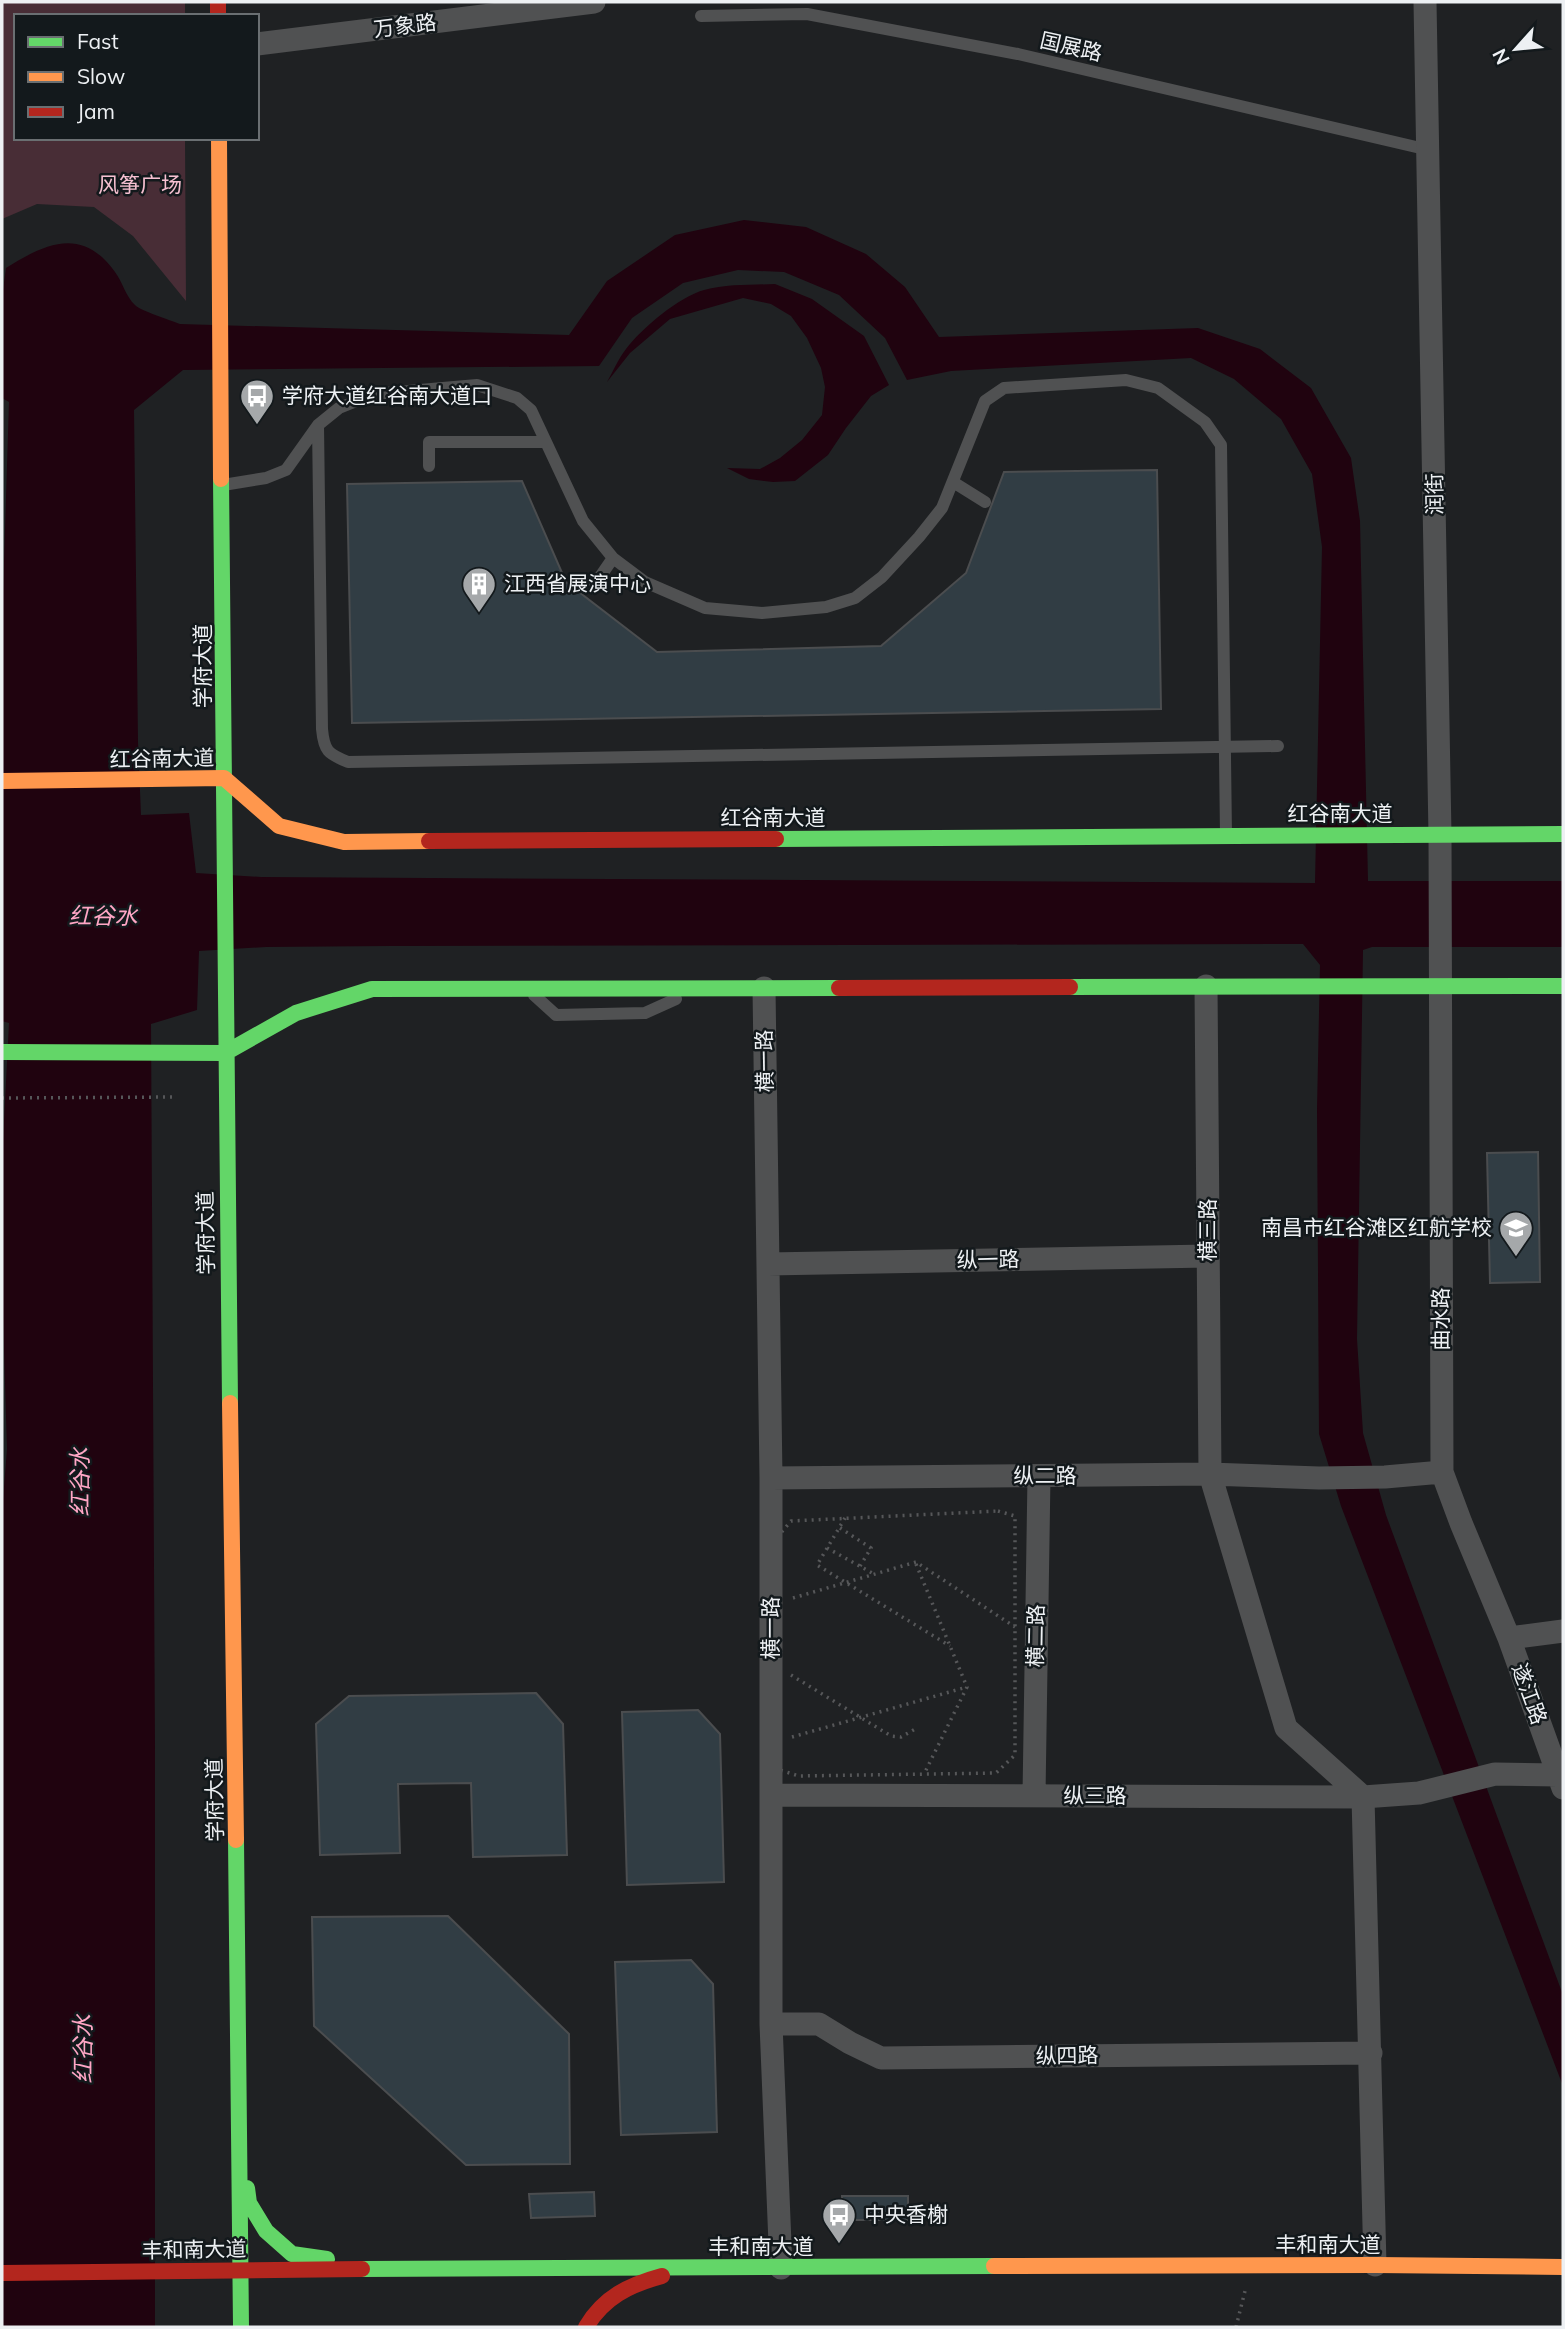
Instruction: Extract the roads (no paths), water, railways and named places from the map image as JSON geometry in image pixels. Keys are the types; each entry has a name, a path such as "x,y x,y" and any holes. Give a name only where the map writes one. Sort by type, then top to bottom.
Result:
{"main road":[{"name":"学府大道","path":"219,140 225,1053 241,2327"},
{"name":"红谷南大道","path":"2,781 224,778 279,826 344,842 1563,834"},
{"path":"2,1052 225,1053 296,1013 372,989 1563,986"},
{"path":"240,2146 249,2203 266,2231 292,2254 393,2269"},
{"name":"丰和南大道","path":"2,2273 1375,2265 1559,2267"},
{"path":"586,2327 604,2300 633,2283 694,2268"}],"street":[{"name":"万象路","path":"259,44 594,2"},
{"name":"润街","path":"1425,2 1439,836 1439,985"},
{"name":"曲水路","path":"1439,985 1442,1472 1509,1638"},
{"name":"横三路","path":"1206,986 1210,1474 1286,1728 1363,1797"},
{"name":"横一路","path":"764,988 773,1743 771,2024 781,2268"},
{"name":"纵一路","path":"768,1265 1208,1256"},
{"name":"纵二路","path":"771,1478 1210,1474 1319,1478 1385,1477 1442,1472"},
{"name":"横二路","path":"1034,1796 1039,1476"},
{"path":"1509,1638 1563,1631"},
{"name":"遂江路","path":"1509,1638 1561,1782"},
{"name":"纵三路","path":"771,1795 919,1785 1034,1796 1363,1797 1419,1793 1495,1774 1561,1782"},
{"path":"1363,1797 1375,2265"},
{"name":"纵四路","path":"771,2024 819,2024 881,2058 1371,2053"}],"lane":[{"name":"国展路","path":"701,16 807,14 1018,54 1429,150"},
{"path":"223,485 266,478 286,470 318,425 339,408 374,394 477,385 517,398 531,410 583,522 612,558 645,582 705,608 762,613 826,607 855,598 882,576 927,527 942,508 985,401 1004,388 1126,380 1157,388 1205,422 1221,445 1226,836"},
{"path":"318,425 322,729 324,745 331,755 348,762 1278,746"},
{"path":"429,466 429,442 546,442"},
{"path":"953,482 985,502"},
{"path":"593,587 612,558"},
{"path":"525,988 556,1016 645,1013 699,988"}],"water":[{"name":"红谷水","path":"744,220 806,227 866,254 905,287 939,337 1198,328 1260,349 1311,388 1351,458 1360,521 1368,881 1563,881 1563,947 1372,947 1363,950 1357,1339 1363,1433 1386,1515 1563,1995 1563,2086 1341,1506 1319,1434 1317,1109 1320,965 1303,944 390,946 266,947 199,951 197,1010 151,1024 155,2327 3,2327 2,1512 7,1449 2,1283 2,1160 9,1023 2,1021 2,626 9,402 2,398 2,297 6,268 49,246 63,243 90,248 115,272 135,305 180,324 569,335 607,281 675,235","holes":["738,270 784,272 839,295 885,338 907,380 951,371 1191,358 1234,379 1281,419 1312,474 1322,547 1315,883 261,877 196,873 189,813 141,815 134,410 183,370 599,366 632,318 683,283"]},
{"path":"775,284 812,299 864,336 889,385 871,396 828,455 795,481 749,479 727,468 760,469 780,458 802,440 822,415 825,387 821,368 807,338 791,316 771,304 743,298 670,319 630,353 607,382 620,357 633,341 651,323 684,299 713,288"}],"place":[{"name":"学府大道红谷南大道口","path":"257,426"},
{"name":"江西省展演中心","path":"479,614"},
{"name":"南昌市红谷滩区红航学校","path":"1516,1258"},
{"name":"中央香榭","path":"839,2245"}],"park label":[{"name":"风筝广场","path":"140,185"}]}
